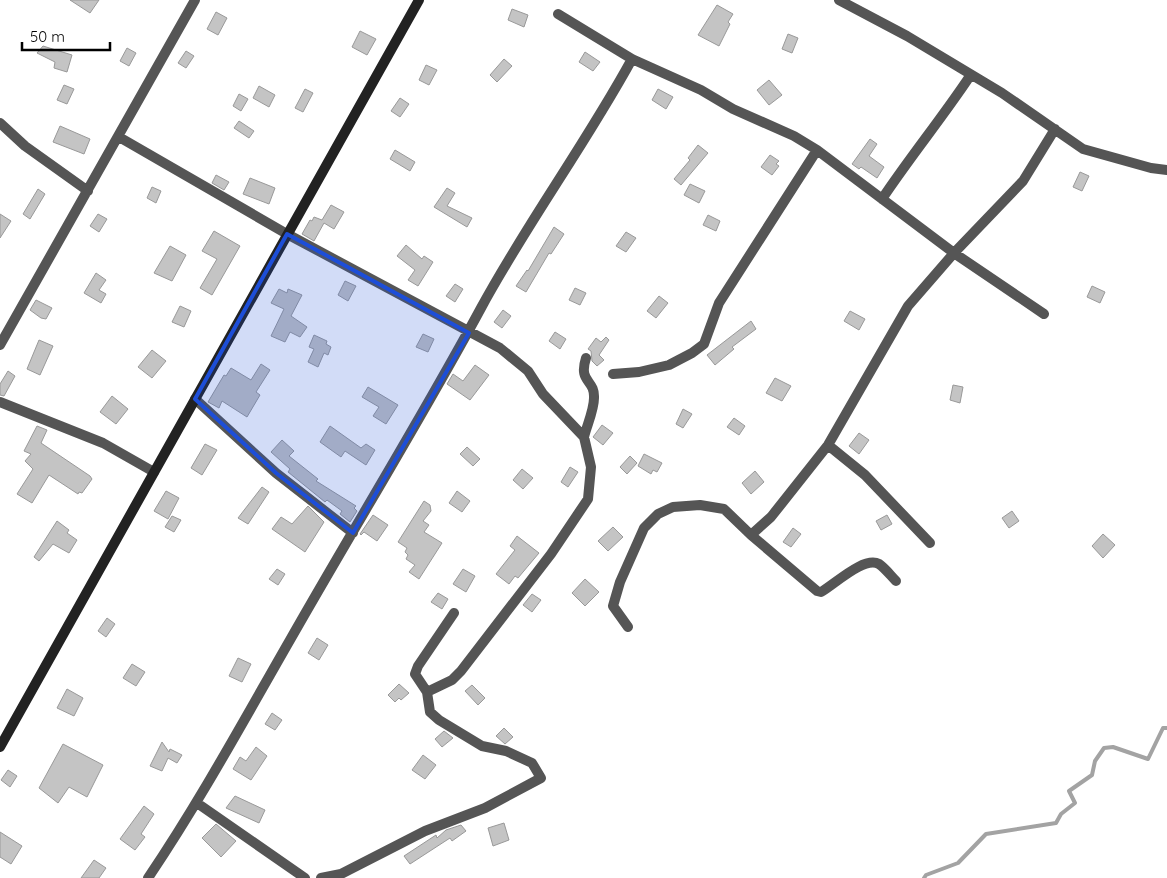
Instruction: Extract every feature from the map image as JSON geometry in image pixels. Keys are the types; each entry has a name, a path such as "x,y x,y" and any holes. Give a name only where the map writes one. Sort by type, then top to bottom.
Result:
{"main road":[{"path":"0,747 419,0"}],"street":[{"path":"0,345 195,0"},
{"path":"839,0 907,36 970,76 1002,93 1083,149 1151,168 1167,170"},
{"path":"558,14 632,59 701,90 734,109 794,136 817,150 954,253 1044,314"},
{"path":"148,878 197,803 516,250 609,101 632,59"},
{"path":"882,199 904,166 942,118 970,76"},
{"path":"0,123 25,146 88,191"},
{"path":"751,535 771,516 828,446 908,306 954,253 1024,181 1055,129"},
{"path":"119,137 287,234 500,348 528,371 543,394 584,437"},
{"path":"613,374 639,372 669,364 692,353 704,344 719,303 817,150"},
{"path":"427,692 452,680 461,671 551,554 588,499 591,467 584,437 594,399 592,388 585,379 582,370 586,358"},
{"path":"195,399 276,473 353,533"},
{"path":"0,402 103,443 154,472"},
{"path":"828,446 865,475 930,543"},
{"path":"628,627 613,606 620,582 644,528 658,514 673,507 700,505 724,509 751,535 817,591 822,592 858,567 871,562 880,565 896,581"},
{"path":"321,878 341,874 425,831 485,808 541,778 532,763 527,760 506,751 482,746 439,720 430,712 427,692 415,674 418,666 454,613"},
{"path":"197,803 304,878"}],"highlighted area":[{"path":"287,234 469,333 353,533 276,473 195,399"}],"building":[{"path":"70,0 99,0 90,13"},
{"path":"717,5 733,14 719,46 698,35"},
{"path":"512,9 528,15 524,27 508,20"},
{"path":"216,12 227,18 218,35 207,29"},
{"path":"360,31 376,39 367,55 352,47"},
{"path":"788,34 798,38 792,53 782,49"},
{"path":"43,46 72,55 67,72 54,68 55,62 37,53"},
{"path":"127,48 136,53 129,66 120,61"},
{"path":"186,51 194,56 186,68 178,63"},
{"path":"585,52 600,62 593,71 579,62"},
{"path":"504,59 512,66 497,82 490,75"},
{"path":"426,65 437,70 429,85 419,80"},
{"path":"769,80 782,95 769,105 757,90"},
{"path":"64,85 74,89 67,104 57,100"},
{"path":"259,86 275,95 269,107 253,98"},
{"path":"305,89 313,93 303,112 295,108"},
{"path":"658,89 673,97 666,109 652,100"},
{"path":"239,94 248,99 241,111 233,106"},
{"path":"400,98 409,104 400,117 391,111"},
{"path":"239,121 254,131 249,138 234,128"},
{"path":"60,126 90,139 84,154 53,142"},
{"path":"870,139 877,144 869,156 884,167 877,178 861,167 859,169 852,164"},
{"path":"698,145 708,153 681,185 674,179 690,160 688,158"},
{"path":"395,150 415,162 410,171 390,159"},
{"path":"770,155 779,161 776,164 779,166 772,175 761,167"},
{"path":"1080,172 1089,176 1082,191 1073,187"},
{"path":"216,175 229,182 224,190 212,183"},
{"path":"250,178 275,188 269,204 243,194"},
{"path":"690,184 705,191 699,203 684,195"},
{"path":"152,187 161,191 156,203 147,198"},
{"path":"447,188 455,193 447,206 472,218 467,227 434,207"},
{"path":"38,189 45,194 30,219 23,214"},
{"path":"331,205 344,212 334,229 324,223 314,241 302,234 310,220 312,221 314,217 322,220"},
{"path":"0,214 11,221 0,238"},
{"path":"98,214 107,219 99,232 90,226"},
{"path":"708,215 720,221 716,231 703,225"},
{"path":"554,227 564,234 551,254 549,253 526,292 516,286 528,271"},
{"path":"214,231 240,246 212,295 200,288 217,259 202,251"},
{"path":"626,232 636,238 626,252 616,246"},
{"path":"406,245 422,259 424,256 433,262 418,286 408,280 415,270 397,256"},
{"path":"170,246 186,255 172,281 154,273"},
{"path":"96,273 106,280 99,290 106,294 101,303 84,293"},
{"path":"345,281 356,286 348,301 338,295"},
{"path":"455,284 463,289 455,302 446,296"},
{"path":"1092,286 1105,292 1100,303 1087,297"},
{"path":"575,288 586,293 580,305 569,300"},
{"path":"279,289 287,293 288,289 302,295 291,316 307,327 300,337 290,332 285,342 271,336 284,309 271,303"},
{"path":"659,296 668,303 656,318 647,311"},
{"path":"36,300 52,308 46,319 41,318 30,310"},
{"path":"180,306 191,311 184,327 172,322"},
{"path":"503,310 511,316 502,328 494,322"},
{"path":"850,311 865,319 859,330 844,321"},
{"path":"751,321 756,329 732,347 734,349 715,365 707,355"},
{"path":"555,332 566,339 560,349 549,341"},
{"path":"423,334 434,339 428,352 416,347"},
{"path":"314,335 327,341 326,344 331,347 328,355 324,353 318,367 308,362 314,349 309,347"},
{"path":"606,337 609,340 599,355 604,360 597,366 592,361 591,351 588,349 596,338 601,342"},
{"path":"39,340 53,346 40,375 27,369"},
{"path":"152,350 166,361 152,378 138,367"},
{"path":"261,364 270,370 256,392 260,395 247,417 222,401 219,408 208,402 224,375 226,376 231,368 251,380"},
{"path":"475,365 489,375 470,400 447,384 453,374 463,381"},
{"path":"8,371 15,376 4,396 0,395 0,384"},
{"path":"775,378 791,386 782,401 766,393"},
{"path":"953,385 963,387 960,403 950,400"},
{"path":"368,387 398,405 386,424 373,416 379,407 362,397"},
{"path":"112,396 128,409 116,424 100,412"},
{"path":"683,409 692,414 683,428 676,424"},
{"path":"734,418 745,426 739,435 727,427"},
{"path":"602,425 613,433 603,445 593,437"},
{"path":"37,426 47,430 41,443 90,476 92,479 82,493 79,492 78,494 49,475 32,503 17,494 33,469 25,461 31,454 24,451"},
{"path":"330,426 361,448 366,444 375,450 366,465 345,451 341,457 320,442"},
{"path":"859,433 869,440 859,454 849,446"},
{"path":"282,440 294,451 289,456 318,479 316,481 356,506 354,508 357,511 350,522 340,514 342,511 327,500 325,502 288,472 290,469 271,452"},
{"path":"205,444 217,450 202,475 191,468"},
{"path":"467,447 480,459 473,466 460,454"},
{"path":"644,454 662,463 657,472 653,470 651,474 638,466"},
{"path":"630,456 637,463 627,474 620,467"},
{"path":"570,467 578,472 568,487 561,482"},
{"path":"522,469 533,478 523,489 513,480"},
{"path":"755,471 764,482 751,494 742,483"},
{"path":"262,487 269,492 248,524 238,518"},
{"path":"166,491 179,498 168,519 154,511"},
{"path":"457,491 470,501 462,512 449,503"},
{"path":"424,501 430,505 431,511 423,521 429,525 424,532 442,543 419,579 409,572 415,565 406,559 408,555 405,552 407,548 398,542"},
{"path":"308,506 324,522 305,552 272,529 281,517 292,524"},
{"path":"1012,511 1019,521 1009,528 1002,518"},
{"path":"373,515 388,525 377,541 364,532 360,534"},
{"path":"887,515 892,524 881,530 876,521"},
{"path":"172,516 181,520 174,532 165,527"},
{"path":"57,521 69,530 67,533 77,540 69,553 53,544 39,561 34,557"},
{"path":"613,527 623,537 608,551 598,541"},
{"path":"793,528 801,534 791,547 783,542"},
{"path":"1103,534 1115,545 1103,558 1092,546"},
{"path":"517,536 539,553 518,578 515,576 509,584 496,574 515,550 510,546"},
{"path":"277,569 285,574 278,585 269,579"},
{"path":"463,569 475,576 466,592 453,584"},
{"path":"585,579 599,592 585,606 572,593"},
{"path":"438,593 448,599 442,609 431,602"},
{"path":"532,594 541,600 532,612 523,605"},
{"path":"107,618 115,624 106,637 98,631"},
{"path":"317,638 328,645 319,660 308,653"},
{"path":"238,658 251,664 242,682 229,676"},
{"path":"132,664 145,672 136,686 123,678"},
{"path":"399,684 409,693 401,700 399,698 395,702 388,695"},
{"path":"472,685 485,698 478,705 465,691"},
{"path":"67,689 83,698 74,716 57,708"},
{"path":"272,713 282,720 275,730 265,724"},
{"path":"504,728 513,737 505,744 496,736"},
{"path":"444,731 453,738 442,747 435,739"},
{"path":"162,742 169,752 170,749 182,755 177,763 168,758 162,771 150,766"},
{"path":"63,744 103,765 87,797 69,787 58,803 39,788"},
{"path":"256,747 267,756 251,780 233,769 240,757 246,761"},
{"path":"423,755 436,765 425,779 412,770"},
{"path":"8,770 17,776 10,787 1,780"},
{"path":"235,796 265,810 259,823 226,808"},
{"path":"144,806 154,814 141,834 145,837 135,850 120,839"},
{"path":"504,823 509,840 493,846 488,828"},
{"path":"216,824 236,841 221,857 202,838"},
{"path":"461,825 466,831 452,841 450,838 410,864 404,856 436,835 437,838 446,830"},
{"path":"0,832 22,846 11,864 0,857"},
{"path":"94,860 106,868 99,878 81,878"}],"waterway":[{"path":"924,878 926,875 958,863 986,834 1056,823 1061,814 1075,803 1069,791 1092,775 1095,761 1104,748 1113,747 1148,759 1163,728 1167,728"}]}
